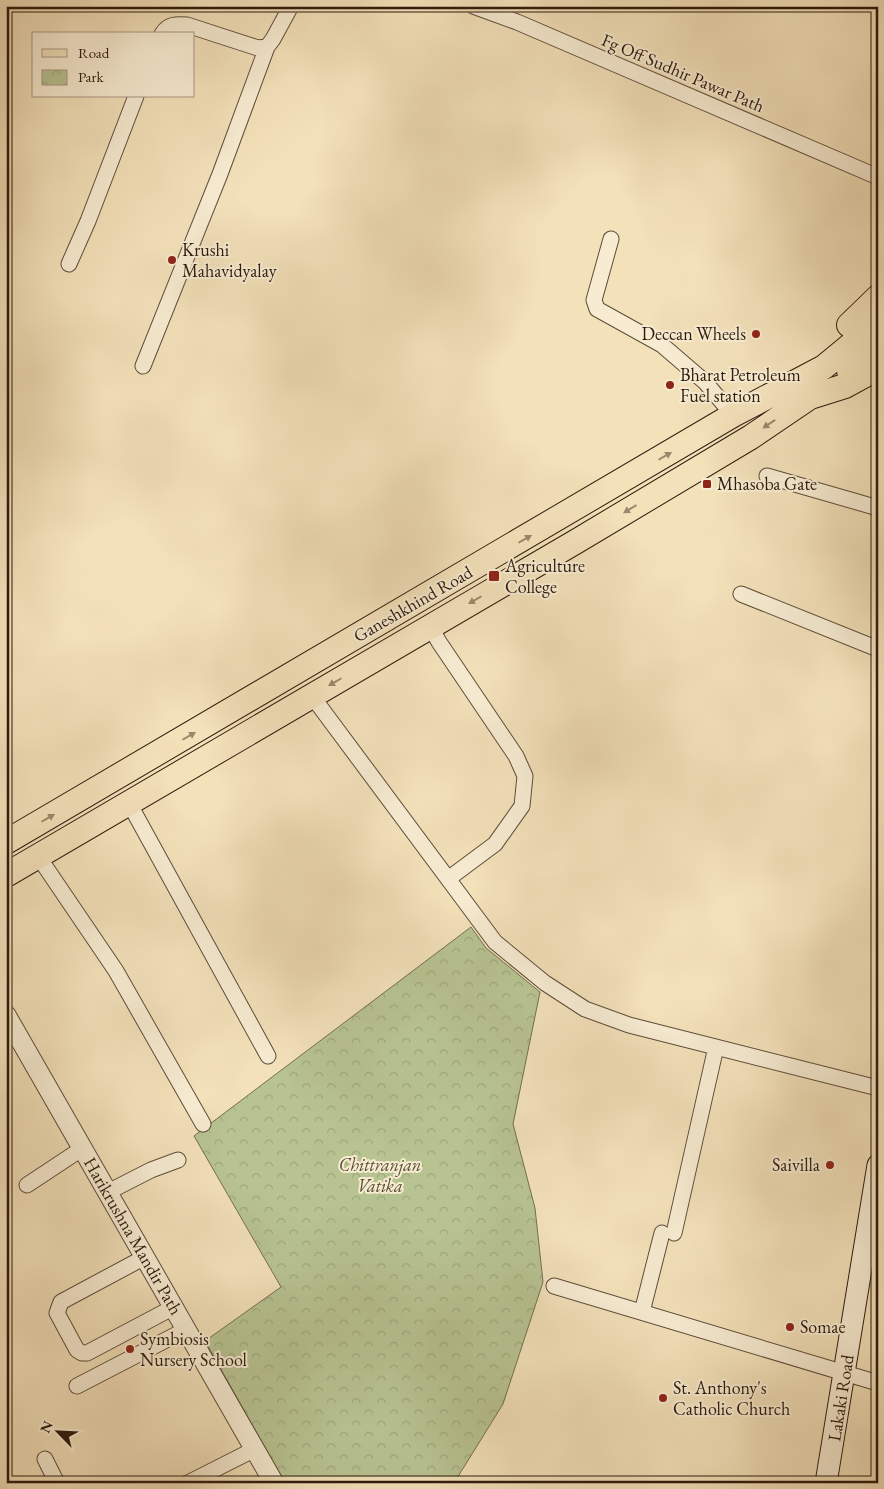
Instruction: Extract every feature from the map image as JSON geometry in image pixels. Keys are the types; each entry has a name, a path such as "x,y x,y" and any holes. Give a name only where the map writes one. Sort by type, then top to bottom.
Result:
{"main road":[{"name":"Ganeshkhind Road","path":"6,875 751,437 802,390 816,357 878,297"},
{"path":"802,390 824,367 858,339 878,319"},
{"path":"802,390 870,356 878,348"},
{"name":"Ganeshkhind Road","path":"6,842 733,415 802,390 845,386 878,368"},
{"name":"Lakaki Road","path":"826,1483 873,1226 878,1165"}],"street":[{"path":"142,366 220,174 267,47 274,39 290,6"},
{"name":"Fg Off Sudhir Pawar Path","path":"472,6 517,22 878,177"},
{"path":"163,32 165,29 176,24 187,25 258,48 267,47"},
{"path":"69,264 88,221 135,98"},
{"path":"611,239 594,300 597,309 662,345 705,382 733,415"},
{"path":"767,476 878,508"},
{"path":"741,594 878,649"},
{"path":"430,626 516,756 525,776 522,806 495,844 448,880"},
{"path":"312,696 495,942 545,983 585,1009 629,1025 878,1088"},
{"path":"129,803 268,1056"},
{"path":"38,856 116,971 203,1124"},
{"name":"Harikrushna Mandir Path","path":"6,1015 274,1483"},
{"path":"642,1312 668,1233 716,1047"},
{"path":"27,1185 83,1148"},
{"path":"108,1192 151,1170 178,1160"},
{"path":"145,1257 61,1302 57,1313 77,1350 82,1353 88,1353 174,1307"},
{"path":"554,1286 878,1383"},
{"path":"77,1386 186,1329"},
{"path":"188,1483 255,1449"},
{"path":"45,1459 57,1483"}],"green space":[{"name":"Chittranjan Vatika","path":"471,927 486,948 540,992 513,1124 535,1208 543,1282 503,1404 454,1483 285,1483 205,1341 281,1287 194,1136"}],"place":[{"name":"Krushi Mahavidyalay","path":"172,260"},
{"name":"Deccan Wheels","path":"756,334"},
{"name":"Bharat Petroleum Fuel station","path":"670,385"},
{"name":"Mhasoba Gate","path":"707,484"},
{"name":"Agriculture College","path":"494,576"},
{"name":"Saivilla","path":"830,1165"},
{"name":"Somae","path":"790,1327"},
{"name":"Symbiosis Nursery School","path":"130,1349"},
{"name":"St. Anthony's Catholic Church","path":"663,1398"}]}
